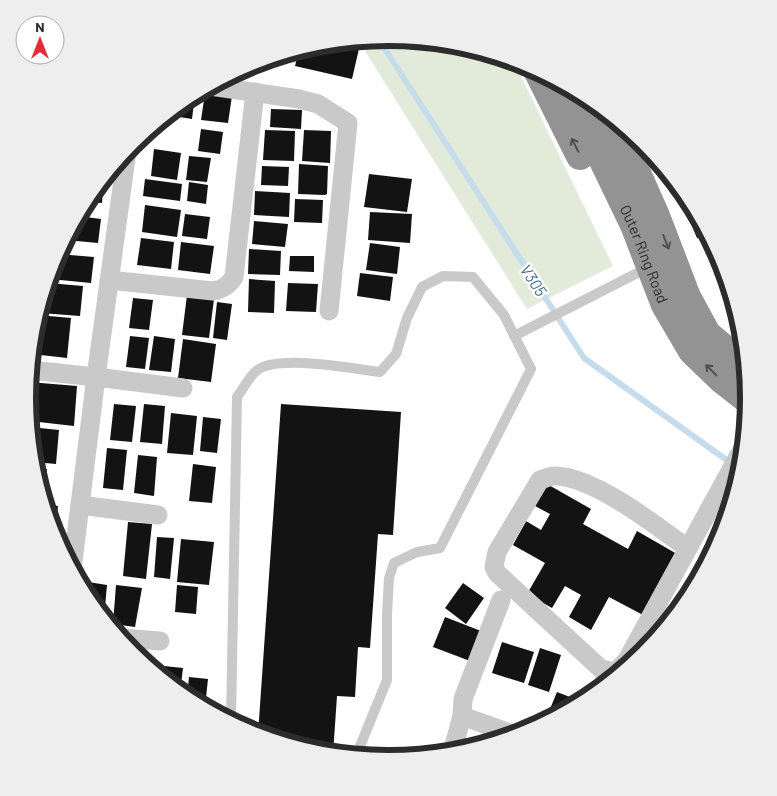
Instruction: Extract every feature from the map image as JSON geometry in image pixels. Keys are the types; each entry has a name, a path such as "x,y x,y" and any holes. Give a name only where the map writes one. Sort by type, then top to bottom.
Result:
{"highway":[{"path":"543,81 598,191 645,221 653,177 646,158"},
{"name":"Outer Ring Road","path":"575,99 707,334 739,361"},
{"name":"Outer Ring Road","path":"616,129 645,221 650,267 665,305 692,351 721,379 741,395"}],"street":[{"path":"222,88 298,99 318,104 348,123 329,311"},
{"path":"109,280 213,291 223,289 228,285 234,277 255,92"},
{"path":"74,555 125,165"},
{"path":"37,371 183,388"},
{"path":"630,655 735,461"},
{"path":"611,671 601,669 497,573 494,567 497,552 540,480 554,476 578,480 614,498 688,548"},
{"path":"80,505 158,515"},
{"path":"455,743 462,716 463,699 501,600"},
{"path":"132,639 160,641"},
{"path":"462,716 504,731"}],"lane":[{"path":"514,336 650,267"},
{"path":"231,713 238,397 256,371 274,362 310,363 380,372 396,354 407,318 422,287 444,276 473,277 504,315 532,368 440,548 417,552 394,563 389,578 386,614 386,680 359,748"}],"green space":[{"path":"388,46 434,49 480,58 518,71 613,266 527,309 363,47"}],"building":[{"path":"359,48 352,79 295,66 297,58"},
{"path":"211,94 232,96 228,123 201,120 204,98"},
{"path":"194,105 192,119 177,117"},
{"path":"271,109 302,110 301,129 270,127"},
{"path":"201,129 223,132 220,154 198,151"},
{"path":"265,130 295,131 294,161 263,160"},
{"path":"304,130 331,131 330,163 302,161"},
{"path":"154,149 181,153 177,180 151,176"},
{"path":"189,156 211,158 207,182 186,180"},
{"path":"299,164 328,166 327,194 298,194"},
{"path":"262,166 289,167 288,186 261,185"},
{"path":"369,174 412,179 407,212 364,207"},
{"path":"145,179 182,184 180,201 143,196"},
{"path":"189,182 208,185 206,204 187,201"},
{"path":"255,191 290,193 289,217 254,215"},
{"path":"103,193 102,203 96,203"},
{"path":"295,199 323,200 322,223 294,222"},
{"path":"145,205 181,210 177,237 142,232"},
{"path":"683,205 701,236 697,238"},
{"path":"370,212 412,214 410,243 368,240"},
{"path":"185,214 210,217 207,239 182,236"},
{"path":"86,217 101,219 98,243 74,241"},
{"path":"254,221 288,224 285,247 252,244"},
{"path":"141,238 174,242 171,269 137,265"},
{"path":"181,242 214,246 210,274 178,270"},
{"path":"370,243 400,247 397,274 366,270"},
{"path":"249,249 281,251 280,275 248,274"},
{"path":"67,255 94,257 91,283 57,280"},
{"path":"290,256 314,256 314,272 289,271"},
{"path":"360,273 393,277 390,301 357,296"},
{"path":"249,279 275,281 274,313 248,312"},
{"path":"288,283 318,284 316,312 286,311"},
{"path":"55,284 83,286 80,316 47,313"},
{"path":"187,295 214,299 209,338 182,335"},
{"path":"133,298 153,300 149,330 129,328"},
{"path":"217,302 232,304 227,340 213,338"},
{"path":"46,316 71,318 67,358 39,355"},
{"path":"130,336 149,338 145,369 126,367"},
{"path":"154,336 175,339 171,372 149,370"},
{"path":"183,339 216,344 211,382 178,378"},
{"path":"37,383 77,386 74,426 37,422"},
{"path":"114,404 136,406 132,442 110,440"},
{"path":"144,404 165,406 162,444 140,442"},
{"path":"281,404 401,412 393,535 378,534 370,648 358,647 355,697 337,696 334,745 297,738 259,725"},
{"path":"171,413 197,416 193,455 167,453"},
{"path":"203,417 221,419 217,453 200,451"},
{"path":"38,428 59,430 56,464 42,463"},
{"path":"107,448 127,450 123,490 103,488"},
{"path":"138,455 157,457 154,496 134,493"},
{"path":"193,464 216,467 212,503 189,501"},
{"path":"43,469 47,469 46,480"},
{"path":"547,484 591,509 583,524 628,549 637,531 677,554 643,615 609,597 591,630 569,617 581,595 565,586 552,608 527,594 545,563 513,545 526,521 541,530 550,514 535,506"},
{"path":"53,506 58,506 57,516"},
{"path":"128,522 152,524 146,579 123,576"},
{"path":"157,537 174,538 170,579 154,577"},
{"path":"181,539 214,542 209,585 177,582"},
{"path":"88,582 107,585 105,607"},
{"path":"463,583 484,598 466,624 445,608"},
{"path":"116,585 142,588 135,627 120,625 114,617"},
{"path":"177,585 198,587 196,614 175,612"},
{"path":"445,617 481,631 470,661 433,647"},
{"path":"502,642 534,652 524,683 492,673"},
{"path":"540,648 561,655 549,692 528,685"},
{"path":"164,666 183,668 181,682 174,677 164,669"},
{"path":"189,677 208,679 206,699 188,687"},
{"path":"557,692 570,697 565,703 550,709"},
{"path":"485,729 493,735 481,738"}],"waterway":[{"name":"V305","path":"383,46 584,358 734,465"}]}
